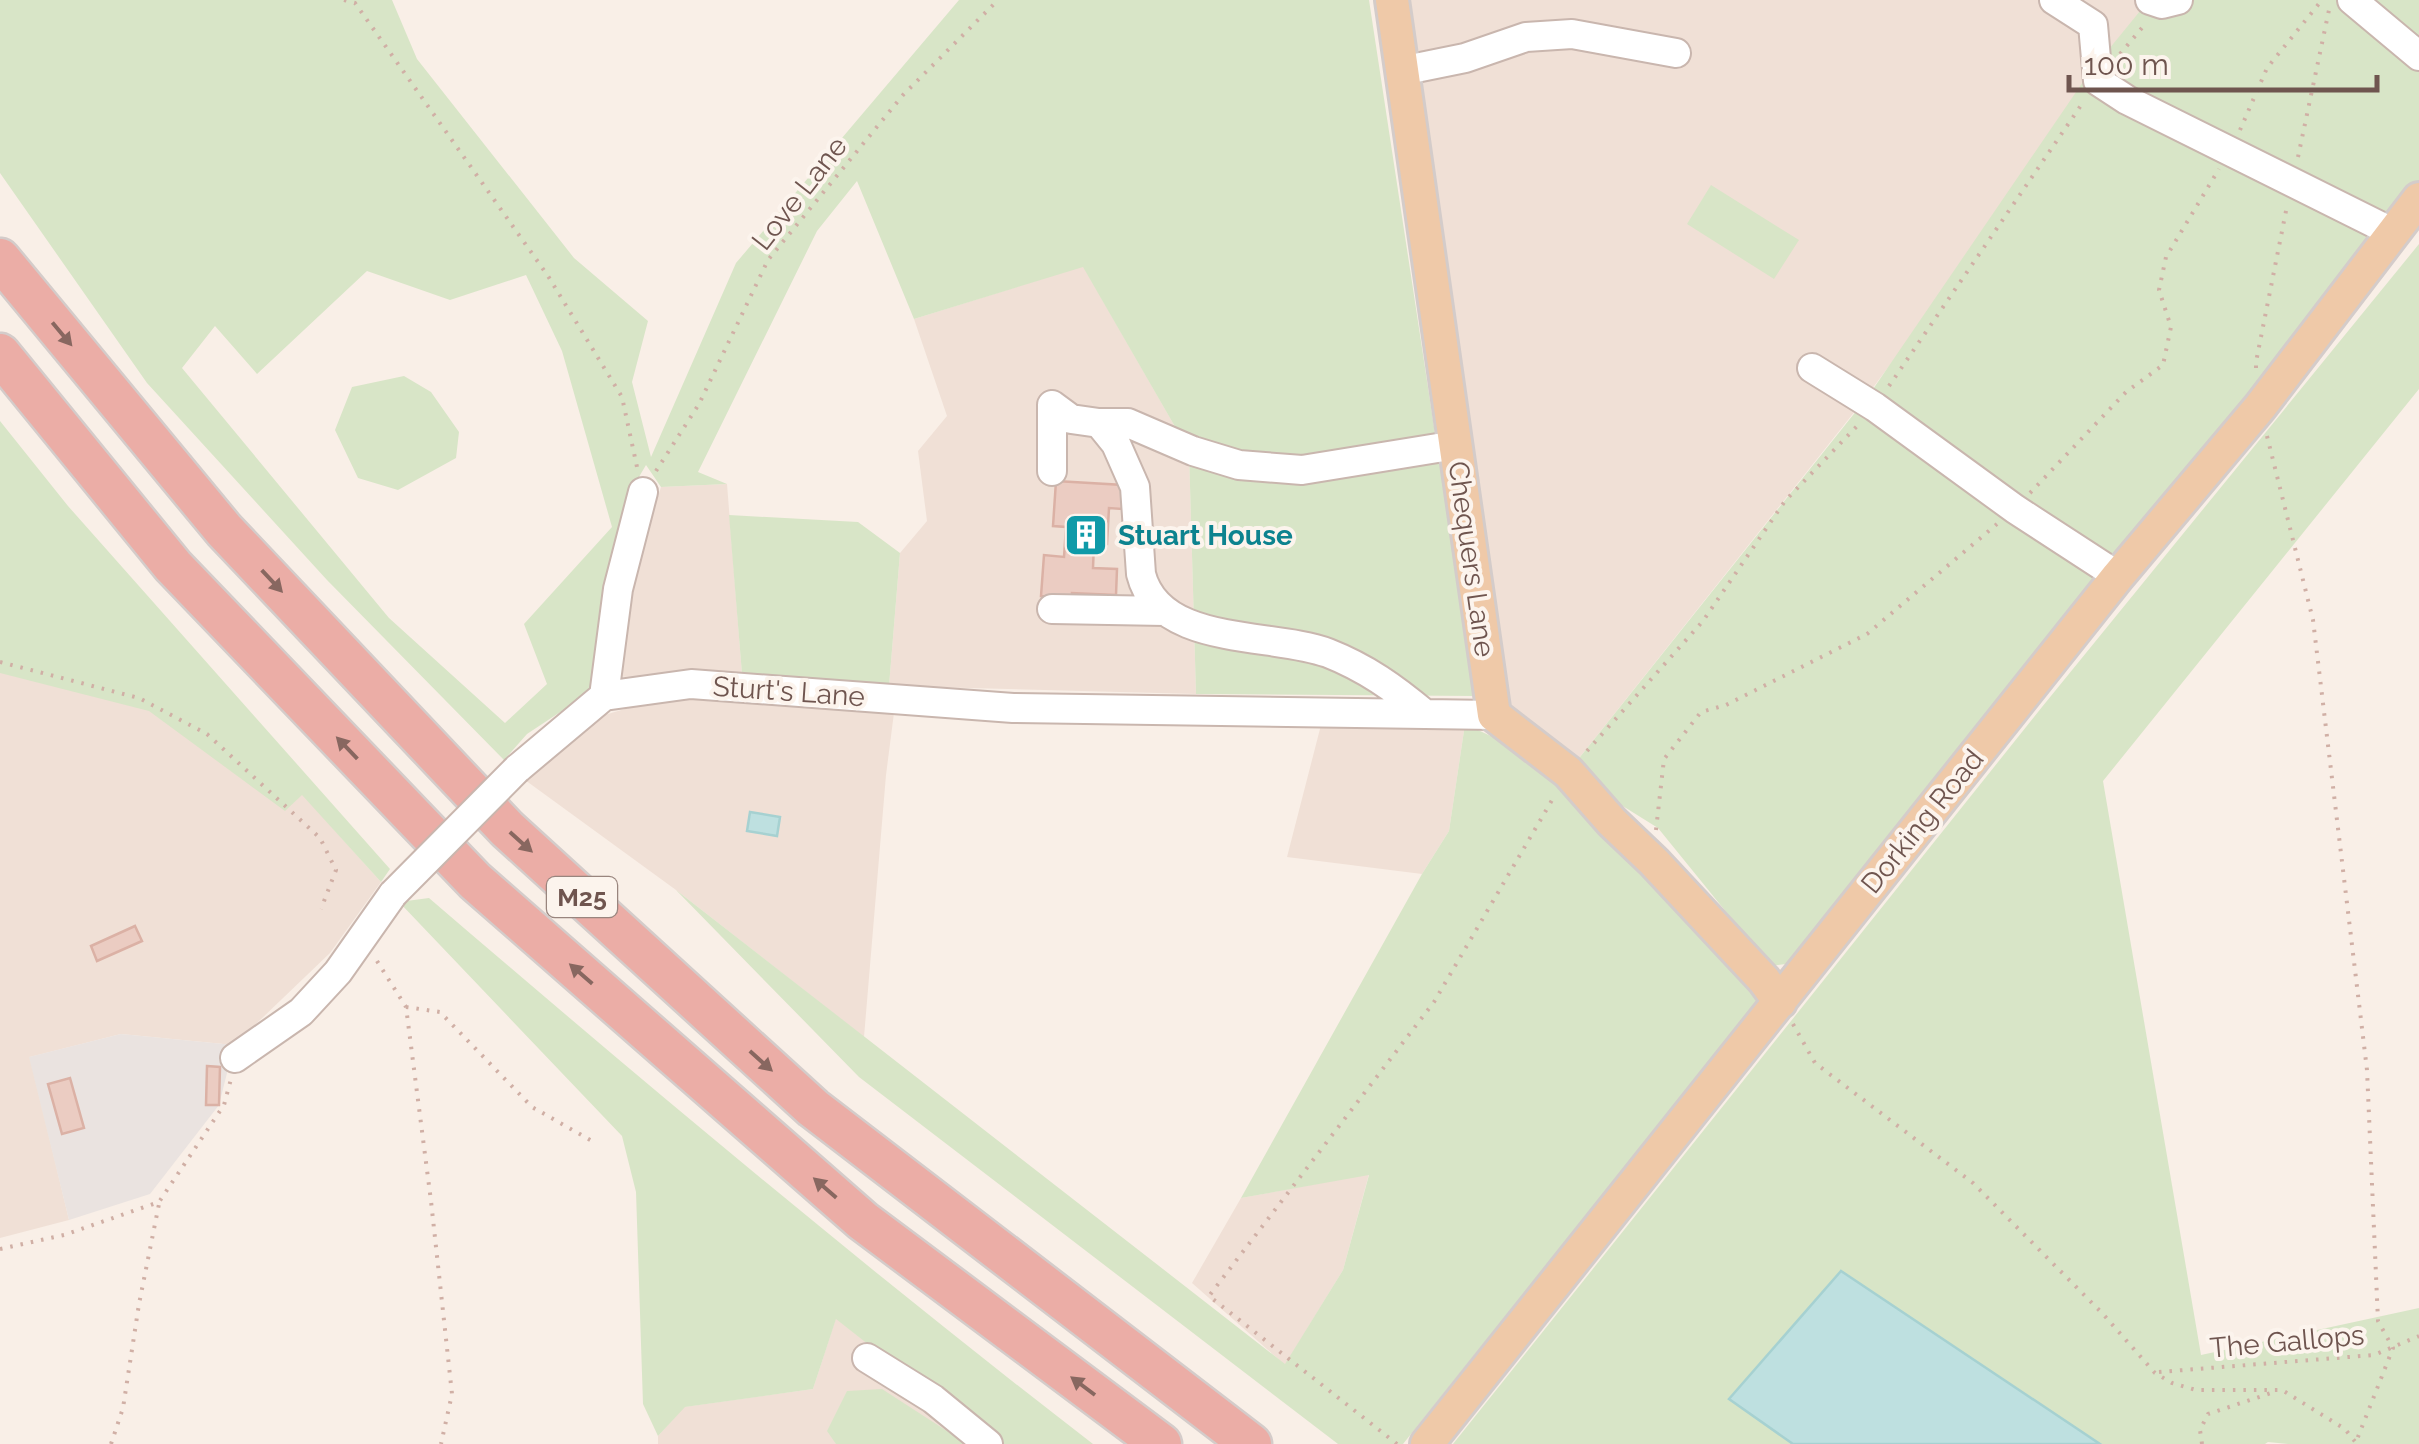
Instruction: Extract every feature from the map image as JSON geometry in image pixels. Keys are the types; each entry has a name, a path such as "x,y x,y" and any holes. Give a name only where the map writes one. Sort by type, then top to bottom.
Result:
{"highway":[{"name":"M25","path":"0,258 224,530 507,829 812,1108 1251,1444"},
{"name":"M25","path":"0,354 173,566 475,881 863,1221 1161,1444"}],"main road":[{"name":"Chequers Lane","path":"1392,0 1494,715"},
{"name":"Dorking Road","path":"1427,1444 1844,917 2118,576 2260,407 2419,199"},
{"path":"1494,715 1568,772 1764,980 1780,1002"}],"street":[{"path":"2054,0 2093,24 2098,81 2127,100 2392,232"},
{"path":"2150,0 2162,4 2178,0"},
{"path":"2352,0 2419,56"},
{"path":"1402,71 1464,58 1526,37 1572,34 1676,52"},
{"path":"1812,368 1875,407 2015,509 2118,576"},
{"path":"1052,471 1052,405 1070,419 1128,423 1193,451 1239,464 1302,470 1456,446"},
{"path":"1099,423 1116,444 1135,487 1140,574 1160,609 1202,629 1325,652 1385,681 1425,714"},
{"path":"235,1058 300,1012 338,972 392,894 518,769 604,696 618,589 643,492"},
{"path":"1052,610 1165,612"},
{"name":"Sturt's Lane","path":"604,696 690,684 1013,708 1494,715"},
{"path":"866,1358 933,1399 988,1444"}],"path":[{"path":"344,0 354,3 537,260 622,396 643,492"},
{"name":"Love Lane","path":"643,492 699,404 768,260 903,95 998,0"},
{"path":"1654,862 1664,759 1701,712 1726,705 1867,634 2015,509 2126,392 2164,366 2171,327 2159,290 2166,257 2230,151 2267,68 2322,0"},
{"path":"2260,407 2313,620 2367,1070 2378,1321 2393,1348 2356,1443"},
{"path":"0,662 139,698 207,734 320,838 336,870 320,909"},
{"path":"1396,1444 1209,1296 1434,1002 1568,772"},
{"path":"361,938 406,1007 452,1394 441,1444"},
{"path":"1780,1002 1816,1064 1973,1182 2155,1372 2172,1384 2196,1390 2282,1390 2345,1428 2356,1443"},
{"path":"406,1007 440,1012 532,1108 592,1140"},
{"path":"111,1444 123,1408 159,1202 224,1105 235,1058"},
{"path":"0,1248 64,1234 159,1202"},
{"name":"The Gallops","path":"2155,1372 2374,1355 2419,1336"},
{"path":"2202,1444 2200,1430 2208,1414 2282,1390"}],"shaded area":[{"path":"1403,0 2162,0 1863,401 1568,772 1494,715"},
{"path":"1083,266 1189,451 1196,694 889,686 900,553 927,521 918,451 947,416 914,319"},
{"path":"727,484 742,674 616,677 632,577 661,487"},
{"path":"0,673 149,710 285,810 302,794 381,882 330,953 234,1045 121,1034 30,1057 69,1220 0,1238"},
{"path":"705,695 895,705 864,1037 676,890 525,780 584,721 642,704"},
{"path":"1465,724 1449,831 1422,874 1287,857 1321,725"},
{"path":"121,1034 234,1045 219,1105 150,1194 69,1220 29,1057"},
{"path":"1369,1174 1343,1270 1285,1365 1192,1283 1241,1198"},
{"path":"836,1318 995,1444 658,1444 658,1436 684,1407 813,1389"}],"green space":[{"path":"0,0 392,0 417,59 574,258 648,321 632,382 651,457 736,263 959,0 1369,0 1475,696 1196,694 1189,451 1083,267 914,319 857,181 817,231 698,472 727,484 661,487 646,465 633,487 595,689 527,734 504,760 327,580 147,383 0,173","holes":["367,271 450,300 526,275 562,351 612,527 524,624 547,684 505,723 389,618 182,368 215,326 257,374"]},
{"path":"2149,0 2419,0 2419,192 1793,963 1770,966 1658,828 1573,775 1769,987 1403,1444 1338,1444 859,1077 676,890 1285,1364 1343,1270 1369,1175 1241,1198 1449,831 1465,724 1568,772 1869,395 2087,76"},
{"path":"1711,185 1799,240 1774,279 1687,224"},
{"path":"2419,244 2419,389 2103,781 2201,1355 2419,1308 2419,1444 1453,1444 2042,707"},
{"path":"404,376 431,392 459,432 456,458 398,490 358,478 335,430 352,387"},
{"path":"0,421 68,506 390,869 381,882 302,795 285,811 149,711 0,673"},
{"path":"729,515 858,522 900,553 889,686 742,674"},
{"path":"429,898 758,1176 1093,1444 995,1444 836,1319 813,1389 685,1407 658,1436 643,1404 636,1192 622,1136 399,902"},
{"path":"882,1389 967,1444 836,1444 827,1431 847,1391"}],"water":[{"path":"750,812 780,817 777,836 747,831"},
{"path":"1841,1271 2100,1444 1793,1444 1729,1399"}],"building":[{"name":"Stuart House","path":"1056,481 1123,485 1122,509 1109,508 1107,544 1094,543 1093,568 1117,569 1116,595 1041,596 1044,555 1064,557 1066,527 1053,526"},
{"path":"135,926 142,941 97,961 91,946"},
{"path":"207,1066 220,1067 219,1105 206,1105"},
{"path":"70,1078 84,1128 62,1134 48,1084"}],"place":[{"name":"Stuart House","path":"1086,535"}]}
